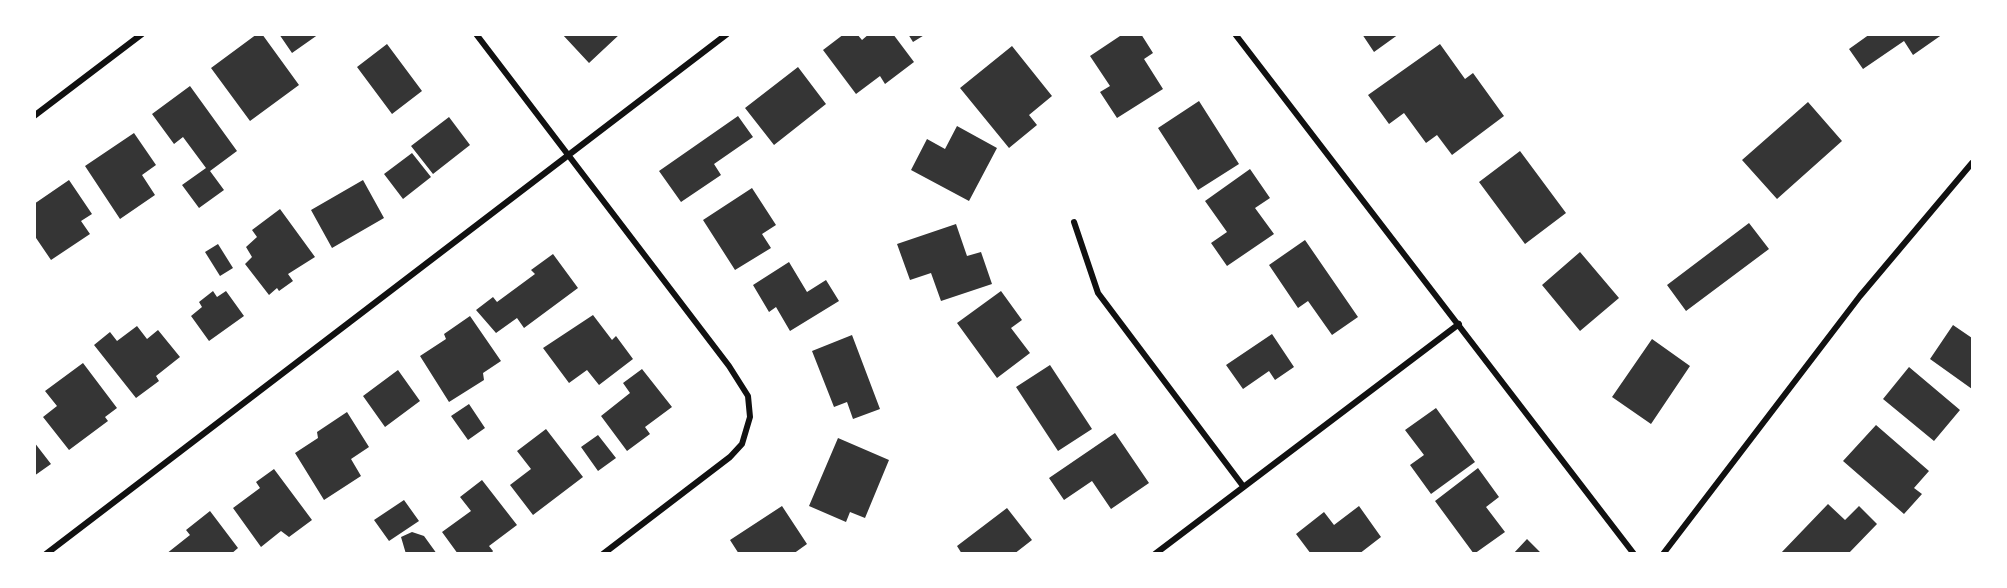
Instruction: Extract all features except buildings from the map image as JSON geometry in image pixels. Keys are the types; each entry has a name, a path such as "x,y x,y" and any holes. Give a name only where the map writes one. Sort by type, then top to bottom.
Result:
{"street":[{"path":"34,116 142,34"},
{"path":"476,34 729,366 748,396 750,417 742,444 730,457 603,554"},
{"path":"46,554 727,34"},
{"path":"1235,34 1634,554"},
{"path":"1663,554 1860,296 1972,163"},
{"path":"1074,222 1098,293 1243,486"},
{"path":"1155,554 1459,324"}]}
